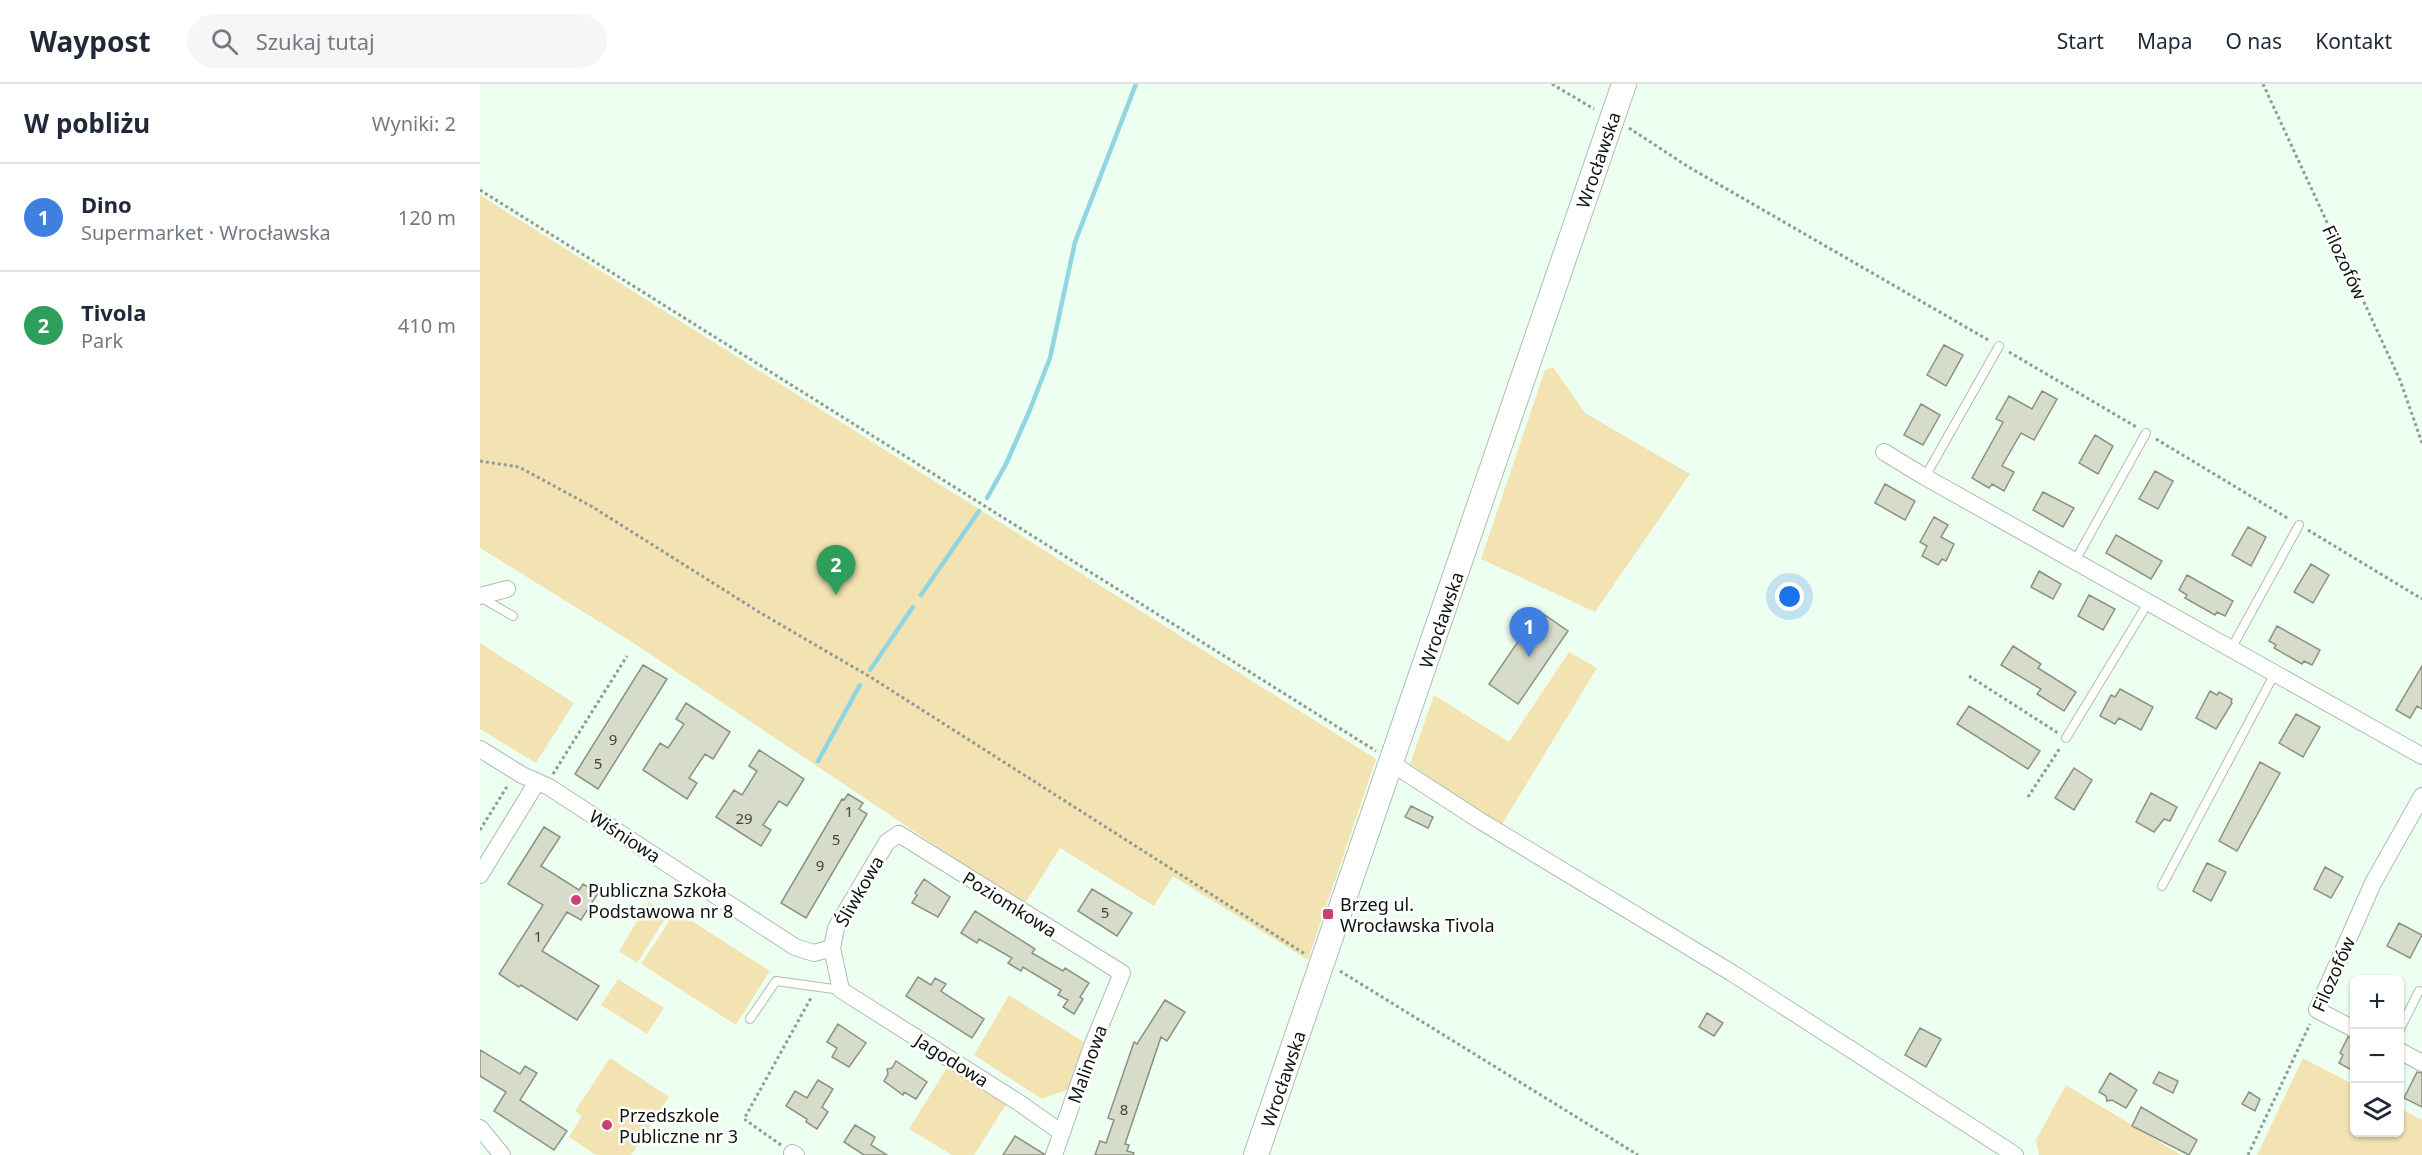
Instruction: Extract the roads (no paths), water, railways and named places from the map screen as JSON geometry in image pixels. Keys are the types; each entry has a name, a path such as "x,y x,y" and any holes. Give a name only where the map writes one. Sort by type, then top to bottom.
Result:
{"street":[{"name":"Wrocławska","path":"1256,1155 1624,84"},
{"path":"1884,452 2422,756"},
{"path":"480,596 507,589"},
{"name":"Wiśniowa","path":"480,749 498,762 540,777 549,788 795,947 814,953 832,948"},
{"path":"1391,763 1479,820 1732,973 2015,1155"},
{"path":"480,875 540,777"},
{"name":"Filozofów","path":"2350,1026 2317,1010 2373,883 2422,796"},
{"name":"Śliwkowa","path":"841,990 832,948 836,928 887,842 899,834"},
{"name":"Poziomkowa","path":"899,834 1122,973"},
{"name":"Malinowa","path":"1054,1155 1092,1046 1122,973"},
{"name":"Jagodowa","path":"841,990 1021,1104 1062,1133"},
{"path":"2404,1054 2422,1063"},
{"path":"480,1128 502,1155"}],"lane":[{"path":"1925,477 1999,346"},
{"path":"2075,561 2146,433"},
{"path":"2230,649 2299,525"},
{"path":"480,596 513,616"},
{"path":"2066,738 2148,603"},
{"path":"2162,885 2275,673"},
{"path":"750,1020 776,981 841,990"},
{"path":"2404,1021 2419,991"}],"waterway":[{"path":"987,498 1006,464 1050,358 1075,242 1136,84"},
{"path":"921,595 979,511"},
{"path":"870,670 913,607"},
{"path":"818,761 860,685"}],"place":[{"name":"Tivola","path":"836,595"},
{"name":"Dino","path":"1529,657"},
{"name":"Publiczna Szkoła Podstawowa nr 8","path":"576,900"},
{"name":"Brzeg ul. Wrocławska Tivola","path":"1328,914"},
{"name":"Przedszkole Publiczne nr 3","path":"607,1125"}]}
